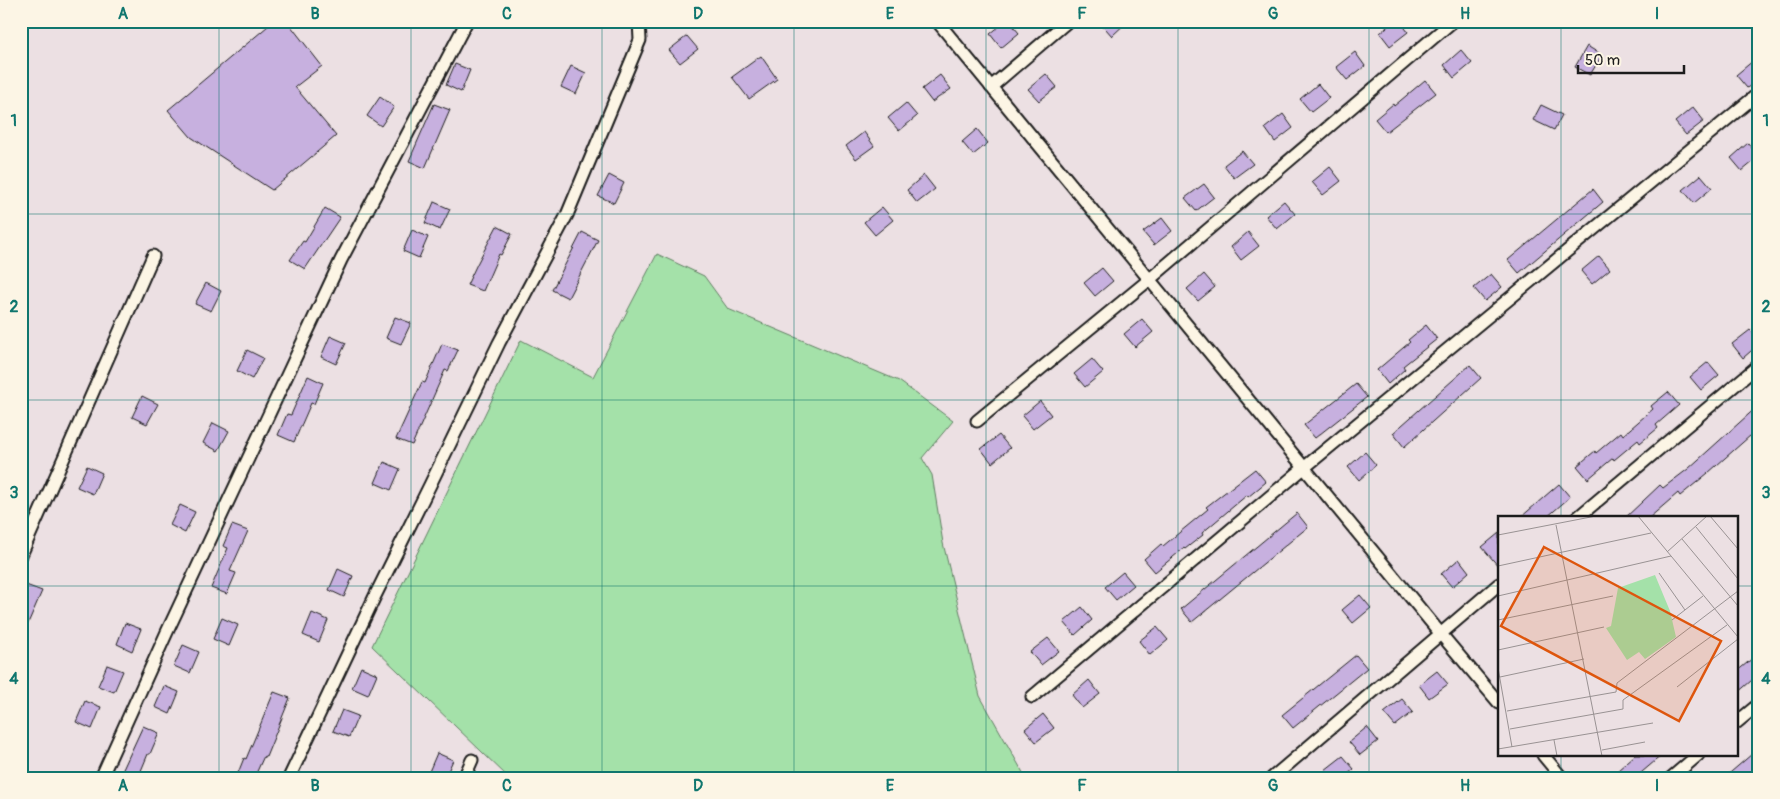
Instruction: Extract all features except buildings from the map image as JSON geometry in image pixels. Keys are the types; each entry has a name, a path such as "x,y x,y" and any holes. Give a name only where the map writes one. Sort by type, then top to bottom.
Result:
{"street":[{"path":"101,778 166,632 341,260 467,21"},
{"path":"289,778 498,343 567,215 640,40 639,21"},
{"path":"938,21 1498,702"},
{"path":"991,87 1068,21"},
{"path":"977,421 1150,279 1453,21"},
{"path":"1032,697 1305,467 1759,93"},
{"path":"21,555 153,256"},
{"path":"1579,516 1759,365"},
{"path":"1272,778 1498,585"},
{"path":"1738,721 1759,704"},
{"path":"1544,756 1562,778"},
{"path":"1671,778 1697,756"},
{"path":"464,778 472,760"}],"green space":[{"path":"657,254 704,276 728,309 899,381 953,421 922,458 932,475 943,543 980,696 1026,778 509,778 372,646 521,340 593,377"}]}
